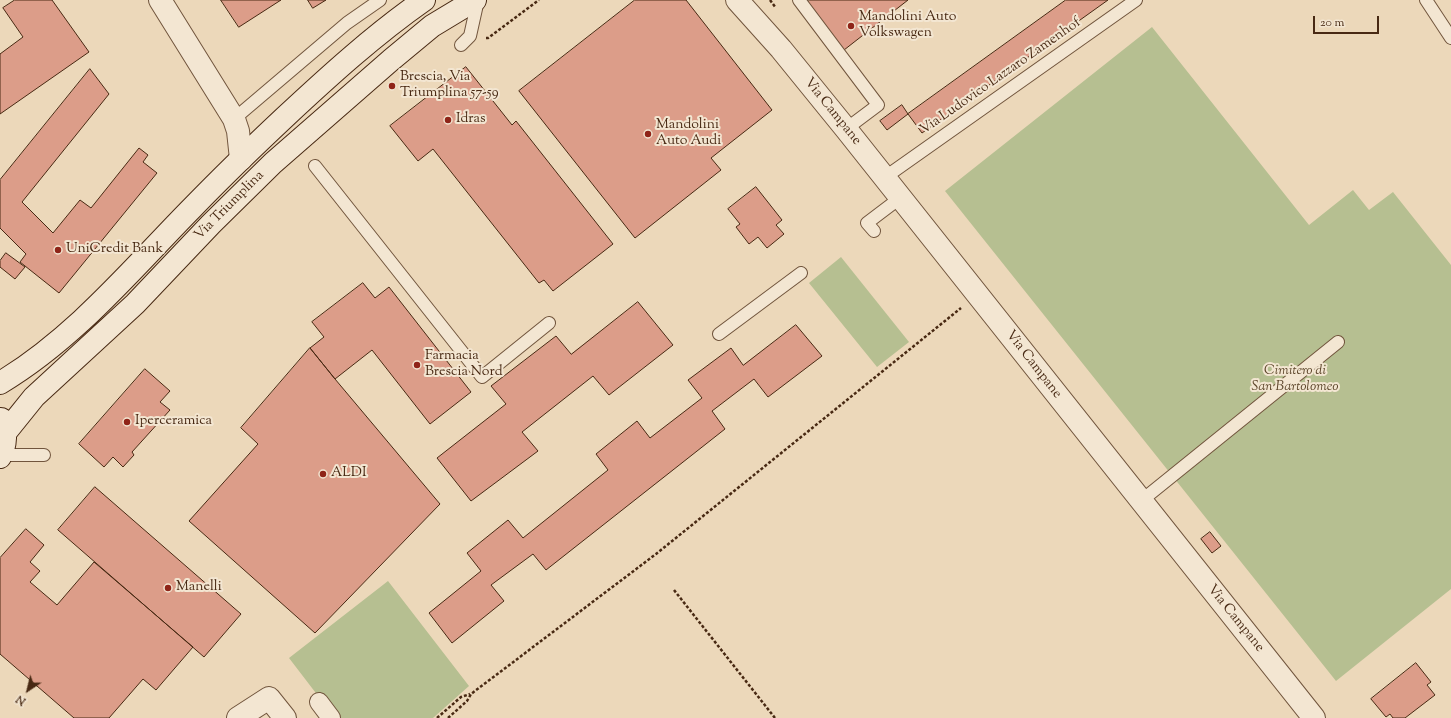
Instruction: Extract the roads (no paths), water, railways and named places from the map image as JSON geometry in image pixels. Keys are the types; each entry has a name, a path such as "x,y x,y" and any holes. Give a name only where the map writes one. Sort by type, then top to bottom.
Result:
{"main road":[{"name":"Via Triumplina","path":"160,0 234,119 238,131 241,159"},
{"name":"Via Triumplina","path":"0,383 17,373 77,326 241,159 339,67 424,0"},
{"name":"Via Triumplina","path":"0,456 4,444 2,426 135,304 211,224 273,163 432,26 475,0"},
{"name":"Via Campane","path":"744,5 846,129 1314,718"},
{"path":"238,718 269,698 285,718"}],"street":[{"path":"319,702 331,718"}],"lane":[{"path":"234,119 347,23 380,0"},
{"path":"461,45 470,36 478,0"},
{"path":"799,0 879,104 846,129"},
{"name":"Via Ludovico Lazzaro Zamenhof","path":"884,178 1136,0"},
{"path":"1426,0 1451,38"},
{"path":"315,166 482,377 549,323"},
{"path":"874,231 867,223 900,198"},
{"path":"719,334 801,273"},
{"path":"1141,501 1338,342"},
{"path":"0,456 44,455"}],"place":[{"name":"Mandolini Auto Volkswagen","path":"851,26"},
{"name":"Brescia, Via Triumplina 57-59","path":"392,86"},
{"name":"Idras","path":"448,120"},
{"name":"Mandolini Auto Audi","path":"648,134"},
{"name":"UniCredit Bank","path":"58,250"},
{"name":"Farmacia Brescia Nord","path":"417,365"},
{"name":"Iperceramica","path":"127,422"},
{"name":"ALDI","path":"323,474"},
{"name":"Manelli","path":"168,588"}],"park label":[{"name":"Cimitero di San Bartolomeo","path":"1295,380"}]}
